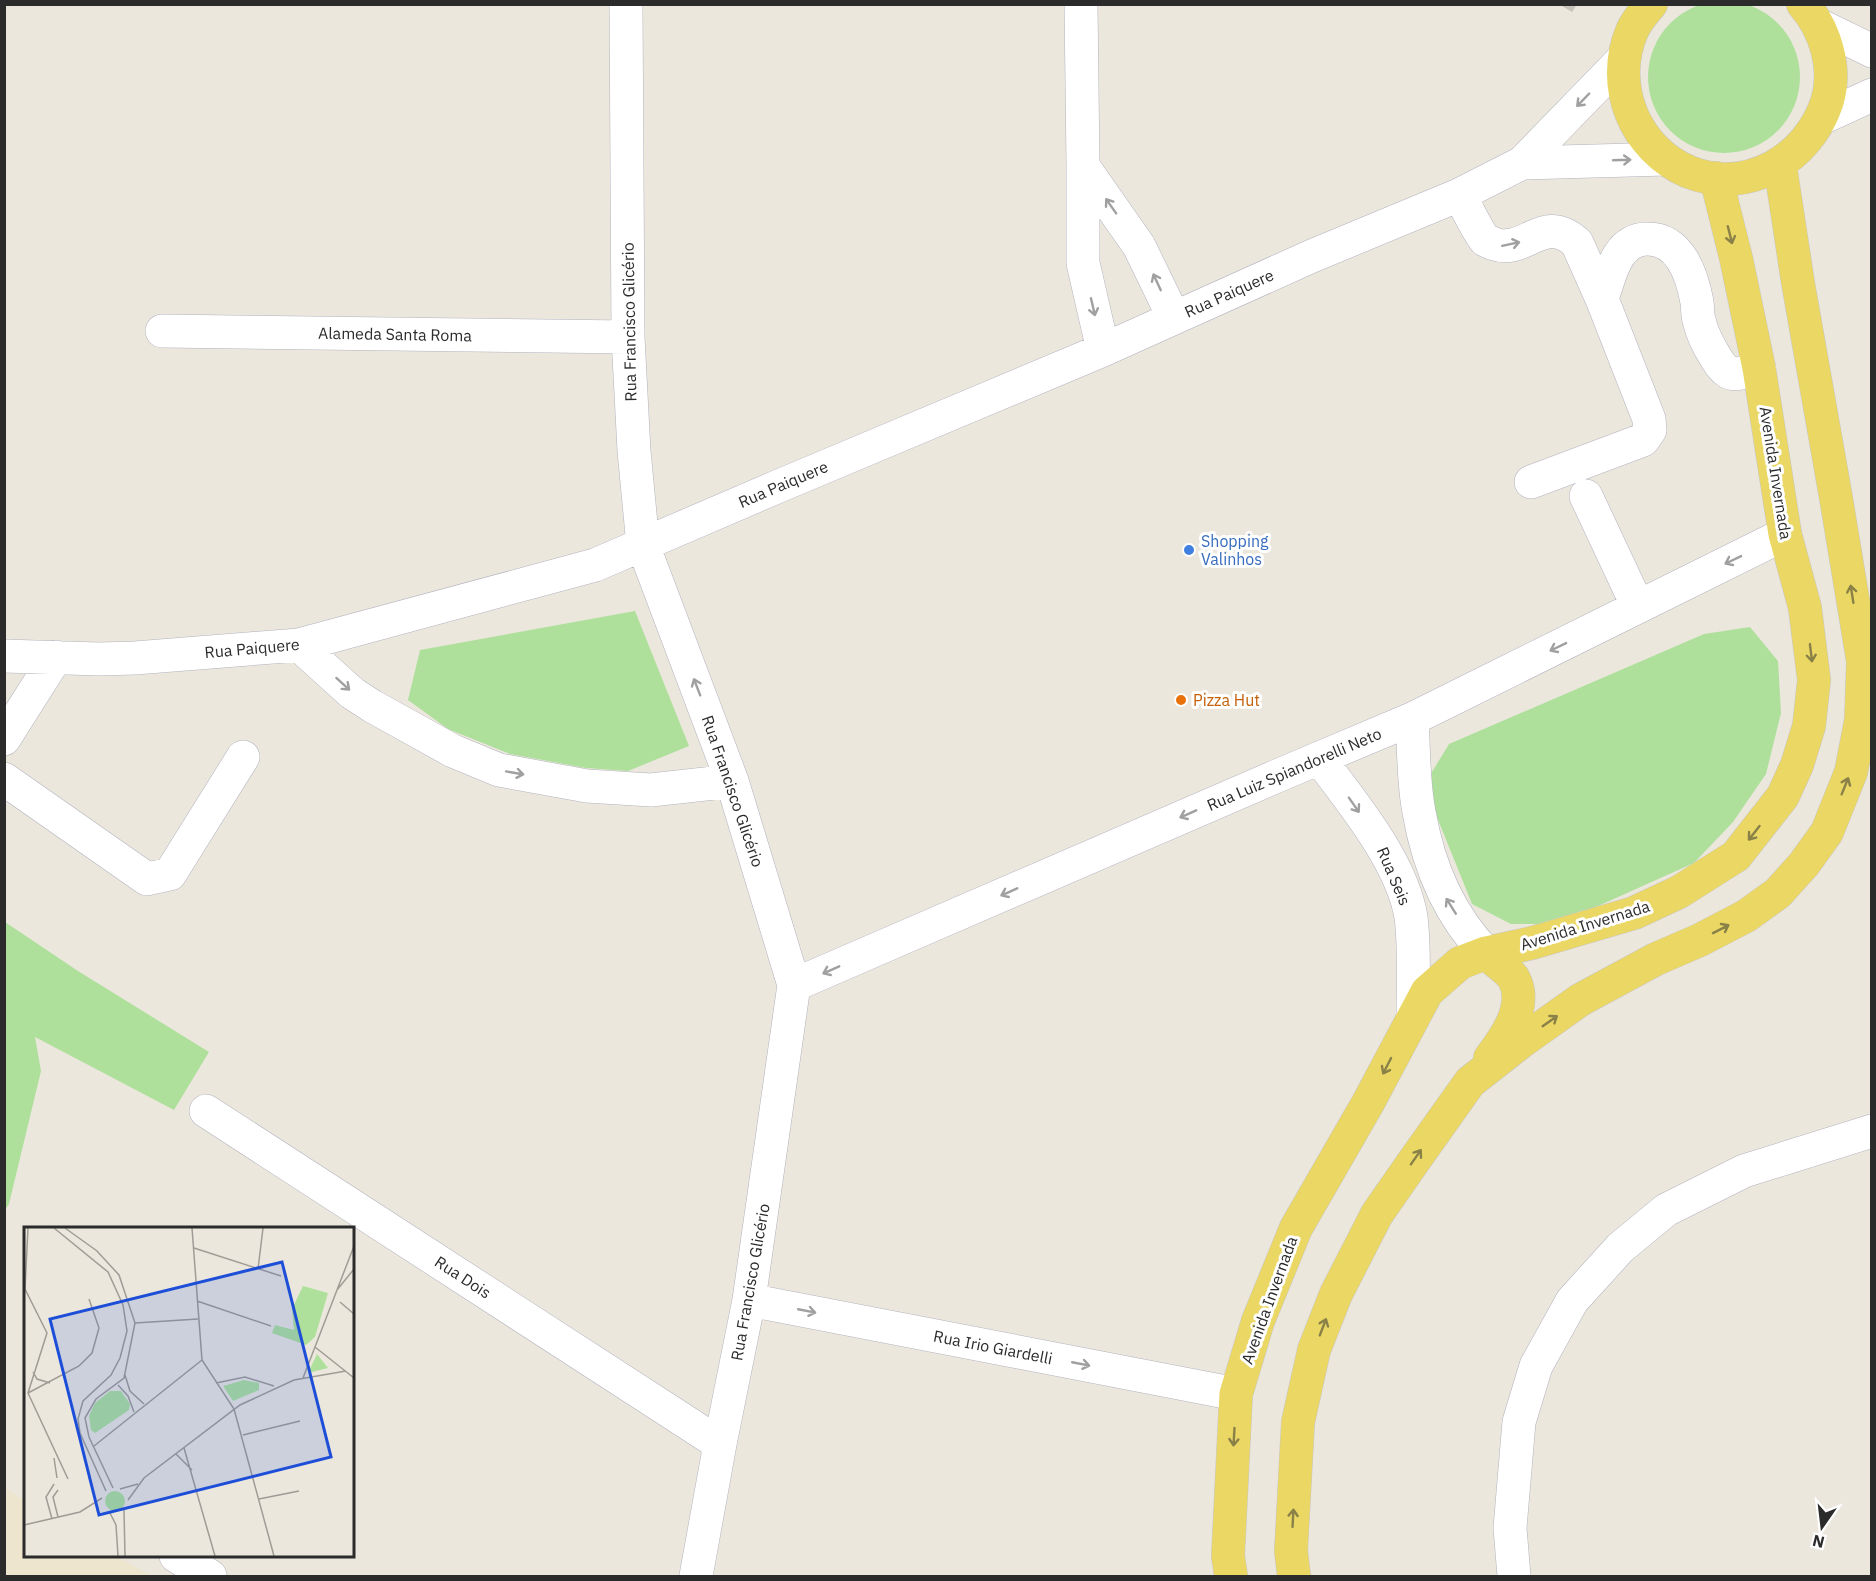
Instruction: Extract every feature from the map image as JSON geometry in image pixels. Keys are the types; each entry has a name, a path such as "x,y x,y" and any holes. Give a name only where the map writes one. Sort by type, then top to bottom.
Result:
{"main road":[{"path":"1650,4 1633,30 1624,58 1623,87 1631,115 1645,139 1666,159 1689,172 1716,178 1738,178 1780,165 1804,145 1822,118 1829,95 1831,70 1827,46 1810,14"},
{"path":"1470,1082 1580,1000 1656,959 1746,916 1778,893 1804,864 1827,832 1851,772 1861,720 1863,661 1780,165"},
{"name":"Avenida Invernada","path":"1232,1576 1228,1556 1236,1394 1258,1321 1296,1228 1368,1103 1413,1014 1427,992 1460,963 1486,953 1532,943 1634,913 1679,892 1736,856 1783,796 1797,765 1809,726 1814,680 1805,608 1785,534 1759,368 1736,258 1716,178"},
{"path":"1294,1576 1291,1551 1298,1422 1314,1350 1336,1294 1377,1214 1509,1031 1519,996 1513,978 1486,953"}],"street":[{"name":"Rua Francisco Glicério","path":"626,4 628,337 634,451 644,545 732,781 794,986 749,1300 696,1576"},
{"path":"1080,4 1083,262 1103,350"},
{"path":"1810,14 1872,51"},
{"name":"Rua Paiquere","path":"4,656 135,658 299,645 594,565 1103,350 1312,256 1460,195 1522,163 1624,58"},
{"path":"1822,118 1872,95"},
{"name":"Rua Paiquere","path":"1522,163 1666,159"},
{"path":"1083,166 1139,246 1174,318"},
{"path":"1460,195 1486,241 1501,246 1514,245 1543,232 1552,231 1571,237 1577,243 1602,299 1649,419 1650,430 1643,440 1531,482"},
{"path":"1602,299 1616,259 1626,245 1638,238 1665,242 1674,248 1685,264 1697,302 1698,320 1704,337 1722,366 1734,374 1759,368"},
{"name":"Alameda Santa Roma","path":"162,331 628,337"},
{"path":"1586,496 1638,607"},
{"name":"Rua Luiz Spiandorelli Neto","path":"794,986 1412,719 1785,534"},
{"path":"299,645 352,693 372,706 453,751 499,770 587,786 651,790 732,781"},
{"path":"4,739 56,657"},
{"path":"1412,719 1418,812 1429,854 1443,893 1472,939 1486,953"},
{"path":"4,779 147,879 170,874 243,757"},
{"name":"Rua Seis","path":"1319,758 1379,841 1400,882 1410,915 1413,945 1413,1014"},
{"name":"Rua Dois","path":"207,1111 720,1444"},
{"path":"1514,1576 1510,1528 1519,1422 1536,1366 1572,1301 1620,1248 1666,1210 1744,1171 1872,1131"},
{"name":"Rua Irio Giardelli","path":"749,1300 1236,1394"}],"shaded area":[{"path":"5,1488 24,1500 24,1557 118,1557 151,1576 5,1576"}],"green space":[{"path":"1724,1 1753,7 1778,23 1794,48 1800,77 1794,106 1778,131 1753,147 1724,153 1695,147 1670,131 1654,106 1648,77 1654,48 1670,23 1695,7"},
{"path":"635,611 689,746 628,771 586,768 510,754 448,729 408,700 420,650"},
{"path":"1750,627 1778,661 1781,713 1766,774 1733,822 1694,863 1558,924 1511,924 1472,904 1424,785 1449,744 1704,634"},
{"path":"5,922 78,971 209,1052 174,1110 35,1037 41,1071 9,1204 5,1210"}],"building":[{"path":"1560,4 1576,4 1572,11"}],"place":[{"name":"Shopping Valinhos","path":"1189,550"},
{"name":"Pizza Hut","path":"1181,700"}]}
